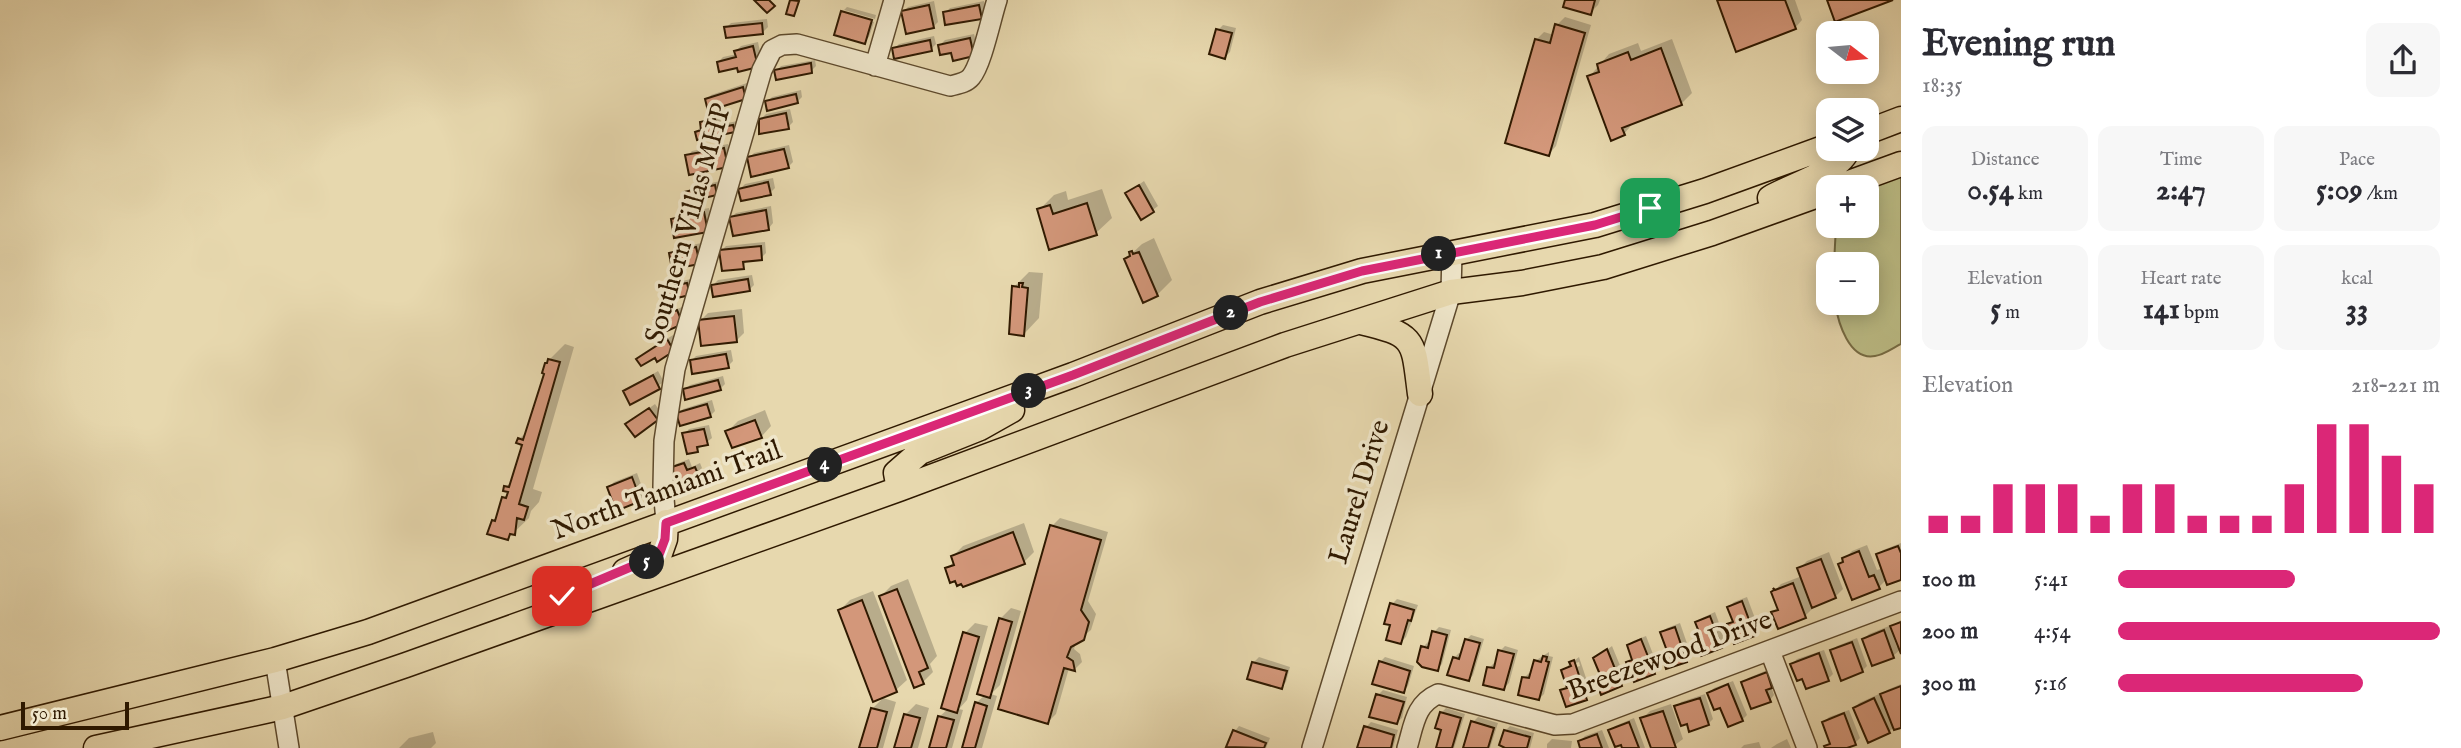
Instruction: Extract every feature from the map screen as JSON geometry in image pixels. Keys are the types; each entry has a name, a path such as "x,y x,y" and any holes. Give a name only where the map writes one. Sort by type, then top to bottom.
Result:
{"main road":[{"path":"1879,127 1901,119"},
{"name":"North Tamiami Trail","path":"0,728 275,660 368,632 1073,375 1260,302 1362,271 1451,251 1595,225 1705,191 1816,151"},
{"path":"1712,233 1839,161"},
{"path":"1871,175 1901,164"},
{"path":"96,748 283,707 899,489 1285,345 1451,292 1522,283 1602,267 1712,233 1816,196"},
{"path":"1360,322 1394,329 1410,341 1415,355 1420,394"},
{"path":"899,489 896,473 920,452 980,428 1073,375"},
{"path":"532,620 562,596 659,555 665,539 666,523"}],"street":[{"path":"875,66 894,0"},
{"name":"Southern Villas MHP","path":"666,523 663,487 664,441 676,369 762,70 772,50 782,45 797,44 950,86 971,77 978,65 997,0"},
{"name":"Laurel Drive","path":"1311,748 1451,292 1451,251"},
{"name":"Breezewood Drive","path":"1407,748 1418,711 1425,699 1438,694 1555,725 1573,723 1901,601"},
{"path":"1770,651 1807,748"},
{"path":"275,660 289,748"}],"green space":[{"path":"1901,172 1901,344 1882,354 1866,356 1858,352 1846,338 1838,315 1879,315 1879,252 1835,252 1835,238 1879,238 1879,182"}],"building":[{"path":"754,0 769,0 775,6 767,13"},
{"path":"790,0 799,1 794,16 786,14"},
{"path":"1565,0 1595,0 1591,15 1563,7"},
{"path":"1717,0 1785,0 1796,29 1736,52"},
{"path":"1827,0 1893,0 1838,21 1835,21"},
{"path":"929,5 934,28 906,34 901,11"},
{"path":"979,5 982,19 945,25 943,12"},
{"path":"841,11 872,20 865,44 834,35"},
{"path":"762,23 763,34 726,38 724,27"},
{"path":"1555,24 1585,33 1549,156 1505,143 1535,39 1550,43"},
{"path":"1216,29 1232,33 1225,59 1209,54"},
{"path":"970,38 974,56 953,61 951,53 940,55 938,45"},
{"path":"930,40 932,51 894,59 892,48"},
{"path":"753,46 758,67 738,72 737,68 719,72 717,62 736,57 734,51"},
{"path":"1661,48 1682,105 1622,128 1625,135 1611,141 1587,76 1599,72 1597,64 1628,52 1631,60"},
{"path":"811,63 812,73 776,80 774,70"},
{"path":"743,87 746,99 708,111 705,99"},
{"path":"796,94 798,103 767,111 765,101"},
{"path":"786,113 789,129 759,134 759,119"},
{"path":"715,119 717,128 733,125 735,132 697,140 695,132 701,130 700,122"},
{"path":"724,148 728,167 689,175 685,155"},
{"path":"784,149 789,168 751,177 747,157"},
{"path":"768,182 771,195 741,201 738,189"},
{"path":"715,185 717,195 686,202 684,192"},
{"path":"1139,185 1154,212 1141,220 1125,193"},
{"path":"1087,203 1097,235 1049,250 1037,209 1050,205 1053,214"},
{"path":"766,210 769,230 733,236 729,217"},
{"path":"704,212 708,232 674,238 671,219"},
{"path":"761,246 762,260 743,262 744,269 722,271 719,250"},
{"path":"696,247 700,264 672,269 669,253"},
{"path":"1132,251 1133,254 1139,252 1158,296 1143,303 1124,259 1130,256 1129,252"},
{"path":"748,279 750,291 713,297 711,285"},
{"path":"687,283 690,295 664,301 662,288"},
{"path":"1019,283 1028,288 1024,336 1009,334 1012,286 1019,287"},
{"path":"677,310 683,324 660,334 654,320"},
{"path":"734,316 737,342 701,346 698,320"},
{"path":"667,339 674,351 657,362 655,358 641,366 636,359"},
{"path":"726,354 729,368 692,374 690,360"},
{"path":"548,359 560,362 519,504 528,507 524,520 517,518 515,535 510,534 508,540 487,534 492,520 495,521 502,497 506,498 508,492 503,491 504,486 509,487 522,445 516,443 518,438 523,440"},
{"path":"653,375 660,389 630,405 623,391"},
{"path":"718,380 721,390 685,400 683,389"},
{"path":"707,404 711,417 680,426 676,413"},
{"path":"649,408 658,420 635,437 625,424"},
{"path":"755,420 762,438 732,448 725,431"},
{"path":"704,429 708,445 697,447 698,452 687,454 682,433"},
{"path":"684,463 687,470 695,467 698,474 673,484 669,468"},
{"path":"632,477 641,501 616,511 607,487"},
{"path":"1050,525 1101,540 1081,610 1089,622 1084,640 1071,647 1067,657 1073,661 1075,671 1064,668 1048,724 998,709"},
{"path":"1013,532 1025,564 963,587 961,584 957,586 955,581 950,583 945,568 954,565 951,556"},
{"path":"1898,546 1901,553 1901,580 1887,585 1876,554"},
{"path":"1859,551 1869,577 1874,575 1880,589 1852,600 1838,564 1843,562 1842,558"},
{"path":"1821,559 1836,598 1812,608 1797,568"},
{"path":"1793,583 1806,618 1778,629 1771,612 1778,610 1771,592 1773,588 1775,590"},
{"path":"897,589 928,668 919,672 924,684 914,688 879,596"},
{"path":"862,600 897,692 873,702 838,610"},
{"path":"1742,601 1755,636 1734,644 1727,624 1733,622 1727,607"},
{"path":"1390,603 1414,610 1401,644 1386,640 1390,625 1384,624"},
{"path":"1710,616 1722,648 1701,656 1695,639 1701,637 1695,622"},
{"path":"999,618 1012,622 990,698 977,694"},
{"path":"1901,622 1901,654 1890,626"},
{"path":"1675,627 1687,662 1666,669 1661,654 1667,651 1660,632"},
{"path":"1884,630 1894,658 1872,666 1862,639"},
{"path":"1432,631 1447,635 1438,671 1422,667 1417,662 1421,646 1428,648"},
{"path":"963,632 979,637 957,713 941,708"},
{"path":"1465,639 1480,643 1469,681 1447,675 1453,657 1459,659"},
{"path":"1641,639 1655,674 1634,682 1626,662 1632,660 1627,645"},
{"path":"1852,642 1863,672 1841,681 1830,650"},
{"path":"1607,649 1622,686 1601,695 1595,679 1601,677 1593,658"},
{"path":"1498,650 1514,654 1504,690 1483,685 1487,667 1494,668"},
{"path":"1819,653 1829,681 1806,689 1802,679 1797,681 1790,664"},
{"path":"1543,656 1547,657 1546,661 1549,662 1539,700 1518,695 1522,677 1529,678 1534,660 1541,662"},
{"path":"1574,660 1587,700 1566,707 1560,690 1567,688 1561,670 1571,666 1569,662"},
{"path":"1379,661 1410,671 1404,693 1372,684"},
{"path":"1252,662 1287,671 1282,689 1247,679"},
{"path":"1767,672 1772,688 1766,690 1771,702 1751,709 1741,682"},
{"path":"1728,684 1743,721 1728,727 1720,708 1714,710 1707,693"},
{"path":"1901,686 1901,728 1894,730 1880,694"},
{"path":"1376,694 1404,702 1397,724 1369,717"},
{"path":"1700,698 1709,725 1689,732 1687,724 1681,726 1674,706"},
{"path":"1874,698 1890,733 1868,743 1853,708"},
{"path":"975,702 987,706 975,748 962,748"},
{"path":"871,708 887,712 877,748 859,748"},
{"path":"1663,711 1676,748 1651,748 1640,718"},
{"path":"1440,712 1461,718 1452,748 1436,748 1441,730 1435,728"},
{"path":"1844,713 1856,745 1847,748 1825,748 1824,746 1830,744 1822,722"},
{"path":"904,714 920,718 911,748 894,748"},
{"path":"938,716 954,720 946,748 929,748"},
{"path":"1471,721 1494,728 1488,748 1463,748"},
{"path":"1629,722 1639,748 1622,748 1621,745 1615,747 1608,730"},
{"path":"1364,726 1394,735 1391,748 1357,748"},
{"path":"1233,730 1266,743 1264,748 1226,747"},
{"path":"1504,730 1530,737 1527,748 1505,748 1499,745"},
{"path":"1597,734 1602,748 1580,748 1578,741"}],"route":[{"path":"562,596 659,555 664,545 666,523 1073,375 1260,302 1362,271 1451,251 1595,225 1650,208"}]}
